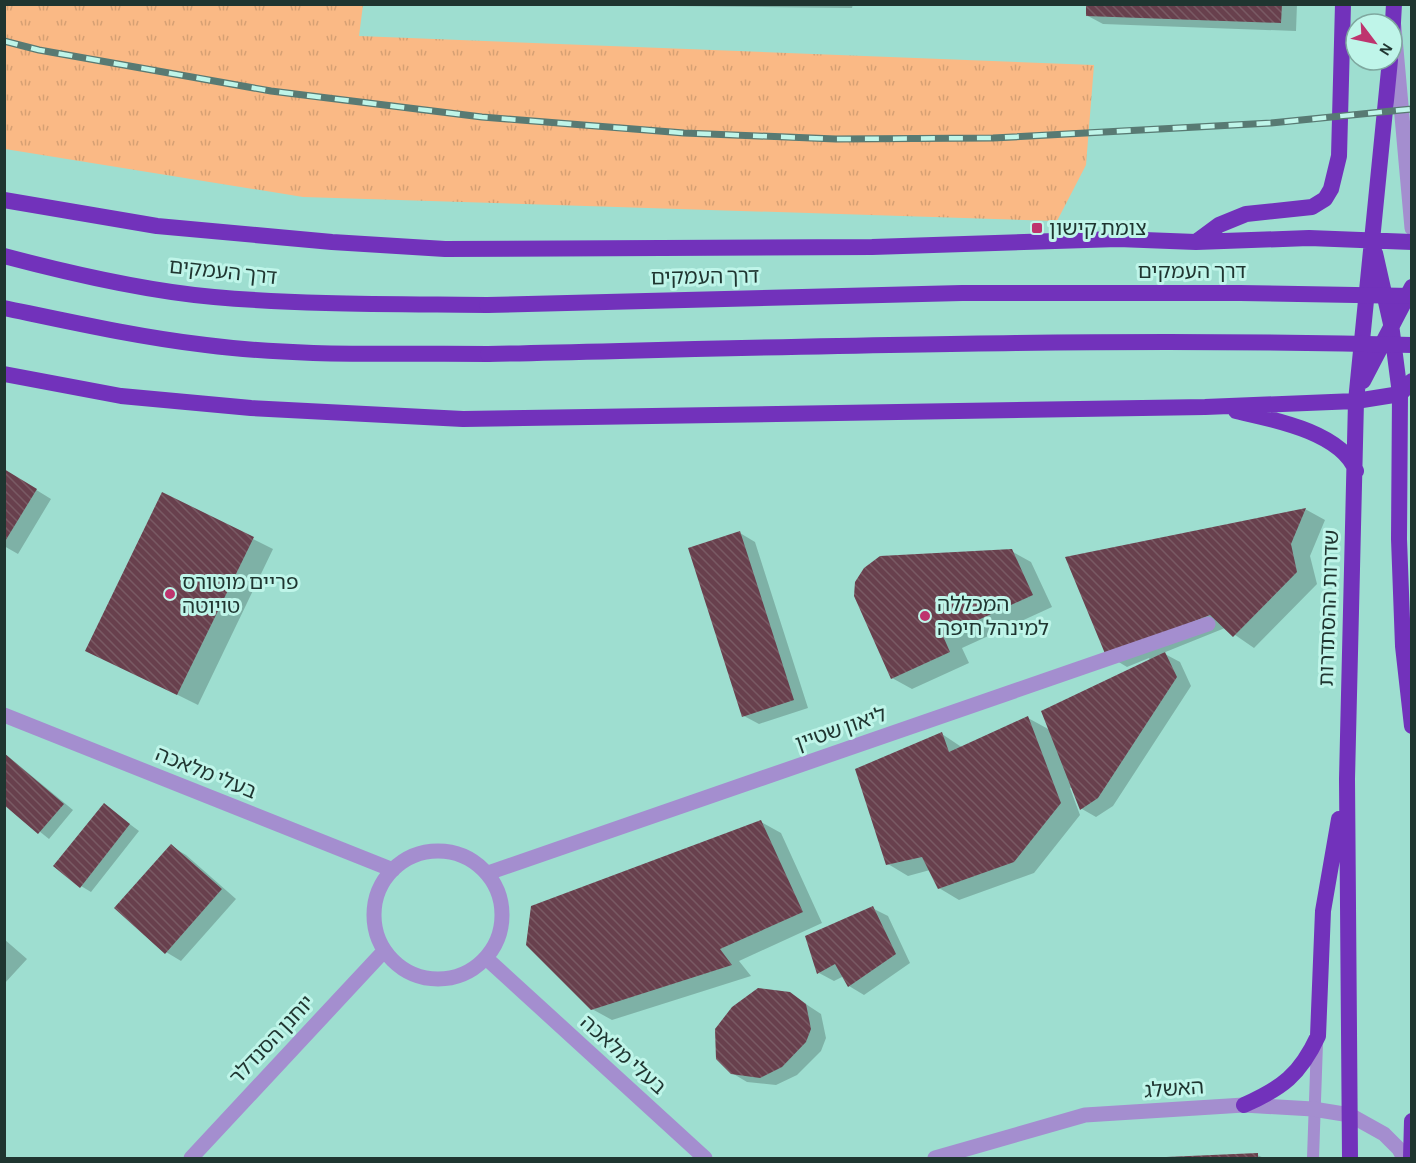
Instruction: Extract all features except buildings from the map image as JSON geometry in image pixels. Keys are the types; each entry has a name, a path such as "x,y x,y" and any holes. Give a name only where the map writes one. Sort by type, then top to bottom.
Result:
{"highway":[{"path":"1196,242 1219,225 1246,214 1306,208 1325,199 1336,176 1339,156 1343,4"},
{"name":"שדרות ההסתדרות","path":"1350,1158 1347,779 1356,401 1389,72"},
{"path":"4,200 157,225 332,242 446,249 872,247 1118,239 1196,242 1309,238 1412,242"},
{"path":"1372,241 1406,393 1399,539 1403,646 1412,726"},
{"name":"דרך העמקים","path":"4,256 113,281 213,297 332,304 487,305 962,293 1412,296"},
{"path":"1356,401 1365,375 1412,287"},
{"path":"4,308 104,329 207,345 330,352 488,354 963,343 1264,341 1412,345"},
{"path":"4,374 121,396 251,408 463,419 1205,406 1356,401 1406,393"},
{"path":"1406,393 1412,381"},
{"path":"1205,406 1251,415 1312,433 1344,452 1356,472"},
{"path":"1244,1105 1277,1089 1292,1078 1309,1055 1318,1036 1323,911 1347,779"},
{"path":"1411,1158 1412,1121"}],"street":[{"path":"1397,72 1412,228"},
{"name":"ליאון שטיין","path":"488,873 1208,624"},
{"name":"בעלי מלאכה","path":"4,715 393,870"},
{"path":"430,851 452,852 471,859 488,873 497,889 502,916 496,943 486,958 471,971 453,978 433,980 414,975 397,965 384,951 375,931 374,909 380,888 393,870 410,857 430,851"},
{"name":"יוחנן הסנדלר","path":"191,1158 384,951"},
{"name":"בעלי מלאכה","path":"486,958 705,1158"},
{"name":"האשלג","path":"935,1158 1084,1116 1244,1105 1313,1109 1350,1115 1384,1134 1399,1149 1404,1158"}],"lane":[{"path":"1313,1158 1313,1109 1318,1036"}],"shaded area":[{"path":"5,5 1411,5 1411,1158 5,1158"}],"green space":[{"path":"4,5 363,5 359,36 1094,65 1086,165 1057,221 303,197 5,149"}],"railway":[{"path":"4,41 39,50 271,91 482,117 684,133 836,139 993,138 1271,123 1412,109"}],"place":[{"name":"צומת קישון","path":"1037,228"},
{"name":"פריים מוטורס טויוטה","path":"170,594"},
{"name":"המכללה למינהל חיפה","path":"925,616"}]}
